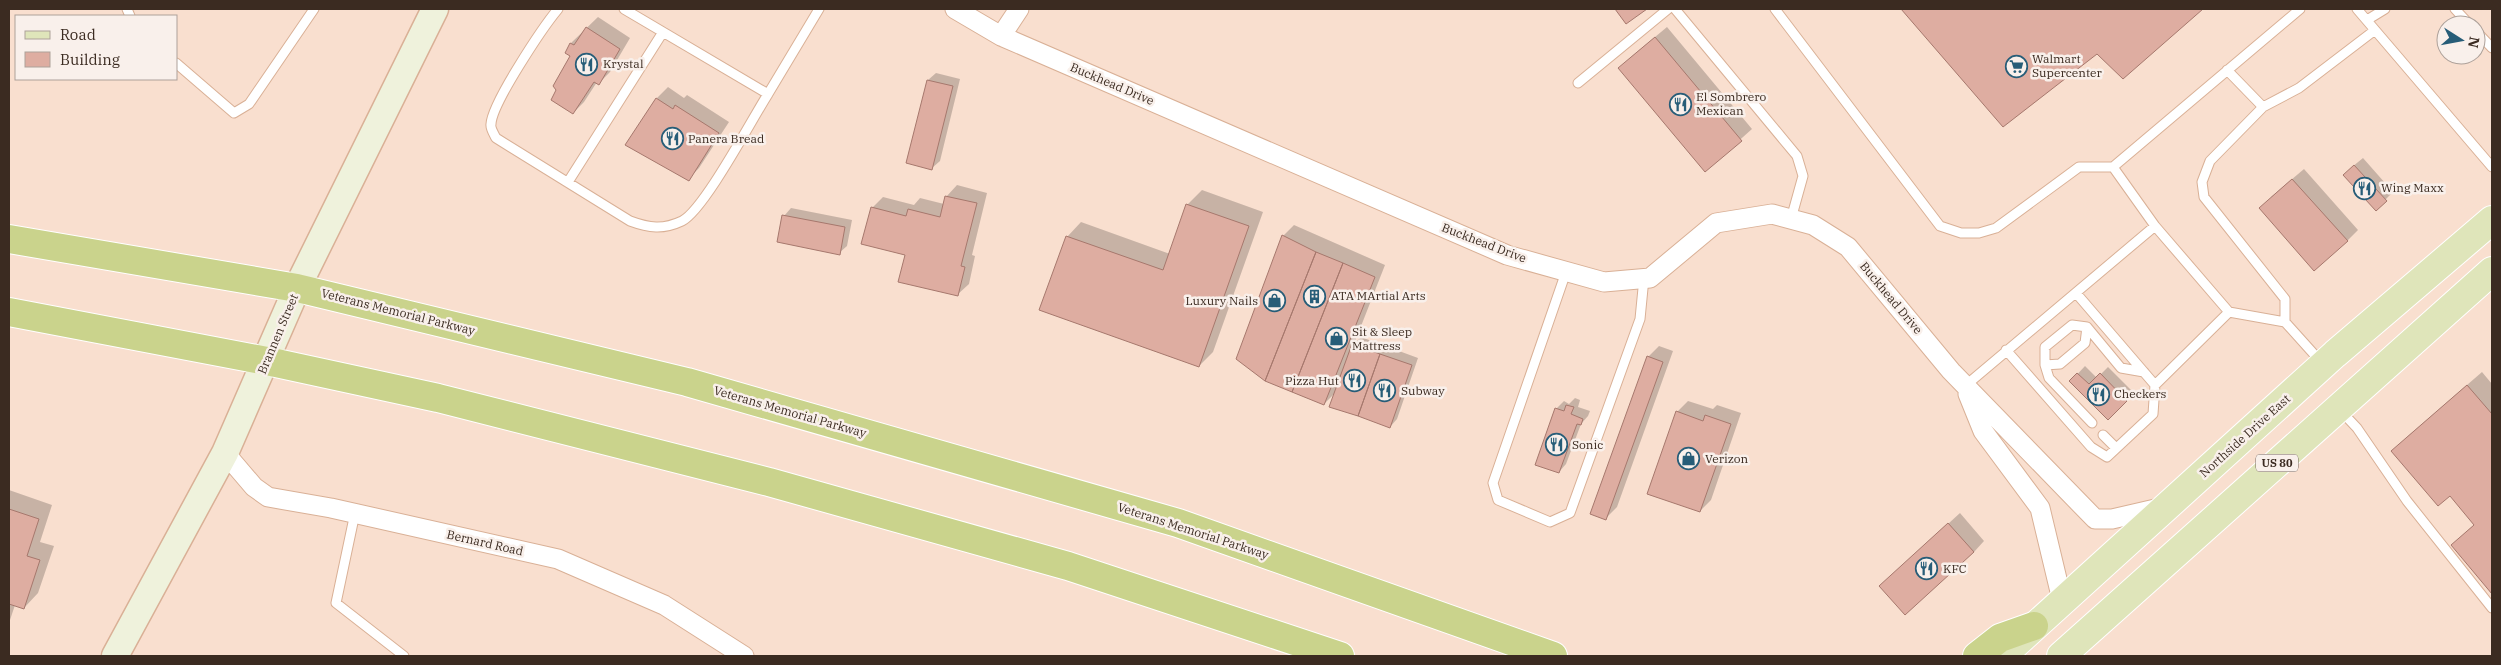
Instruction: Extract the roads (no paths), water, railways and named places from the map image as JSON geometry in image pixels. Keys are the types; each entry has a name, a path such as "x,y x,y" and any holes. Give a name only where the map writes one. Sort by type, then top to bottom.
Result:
{"highway":[{"name":"Veterans Memorial Parkway","path":"9,239 297,288 686,382 1178,523 1553,656"},
{"path":"9,312 267,361 438,398 769,482 1068,566 1340,656"},
{"path":"1977,656 2000,638 2034,626"},
{"path":"1304,643 1329,656"}],"main road":[{"name":"Northside Drive East","path":"2002,656 2323,364 2492,220"},
{"name":"US 80","path":"2061,656 2492,270"}],"street":[{"name":"Brannen Street","path":"115,656 225,453 267,361 297,288 436,9"},
{"name":"Buckhead Drive","path":"955,9 1001,36 1507,255 1604,282 1650,278 1716,223 1772,214 1812,225 1848,247 1965,386 2095,519 2112,519 2167,507"},
{"path":"1001,36 1019,9"},
{"name":"Buckhead Drive","path":"1965,386 1983,431 2040,508 2062,600"},
{"name":"Bernard Road","path":"225,453 254,487 268,497 355,513 558,559 664,605 744,656"}],"lane":[{"path":"178,65 234,113 249,104 314,9"},
{"path":"558,9 545,24 496,108 490,125 496,138 630,221 648,228 664,227 683,220 701,202 819,9"},
{"path":"624,9 768,94"},
{"path":"1578,83 1668,9"},
{"path":"1676,9 1797,156 1803,176 1792,219"},
{"path":"1775,9 1940,226 1961,233 1979,233 1996,228 2079,167 2113,167 2300,9"},
{"path":"2357,9 2492,167"},
{"path":"2367,20 2385,9"},
{"path":"2285,322 2285,299 2204,197 2202,182 2210,161 2263,107 2300,88 2375,30"},
{"path":"568,182 663,32"},
{"path":"2227,70 2263,107"},
{"path":"2113,167 2155,226 2229,312 2285,322 2323,364"},
{"path":"1965,386 2155,226"},
{"path":"1566,272 1493,483 1498,500 1550,522 1570,513 1640,319 1644,278"},
{"path":"2076,293 2156,385"},
{"path":"2006,350 2091,447 2107,457 2153,414 2156,385 2229,312"},
{"path":"2092,423 2049,378 2045,365 2045,347 2072,325 2087,327 2121,368 2144,372"},
{"path":"2045,365 2060,364 2085,343 2087,327"},
{"path":"2338,408 2357,428 2407,501 2492,608"},
{"path":"2103,436 2116,448"},
{"path":"355,513 336,603 404,656"}],"place":[{"name":"Krystal","path":"587,64"},
{"name":"Walmart Supercenter","path":"2016,66"},
{"name":"El Sombrero Mexican","path":"1680,104"},
{"name":"Panera Bread","path":"672,139"},
{"name":"Wing Maxx","path":"2365,188"},
{"name":"ATA MArtial Arts","path":"1315,296"},
{"name":"Luxury Nails","path":"1274,301"},
{"name":"Sit & Sleep Mattress","path":"1336,339"},
{"name":"Pizza Hut","path":"1355,381"},
{"name":"Subway","path":"1385,391"},
{"name":"Checkers","path":"2098,394"},
{"name":"Sonic","path":"1556,445"},
{"name":"Verizon","path":"1689,459"},
{"name":"KFC","path":"1927,569"}]}
